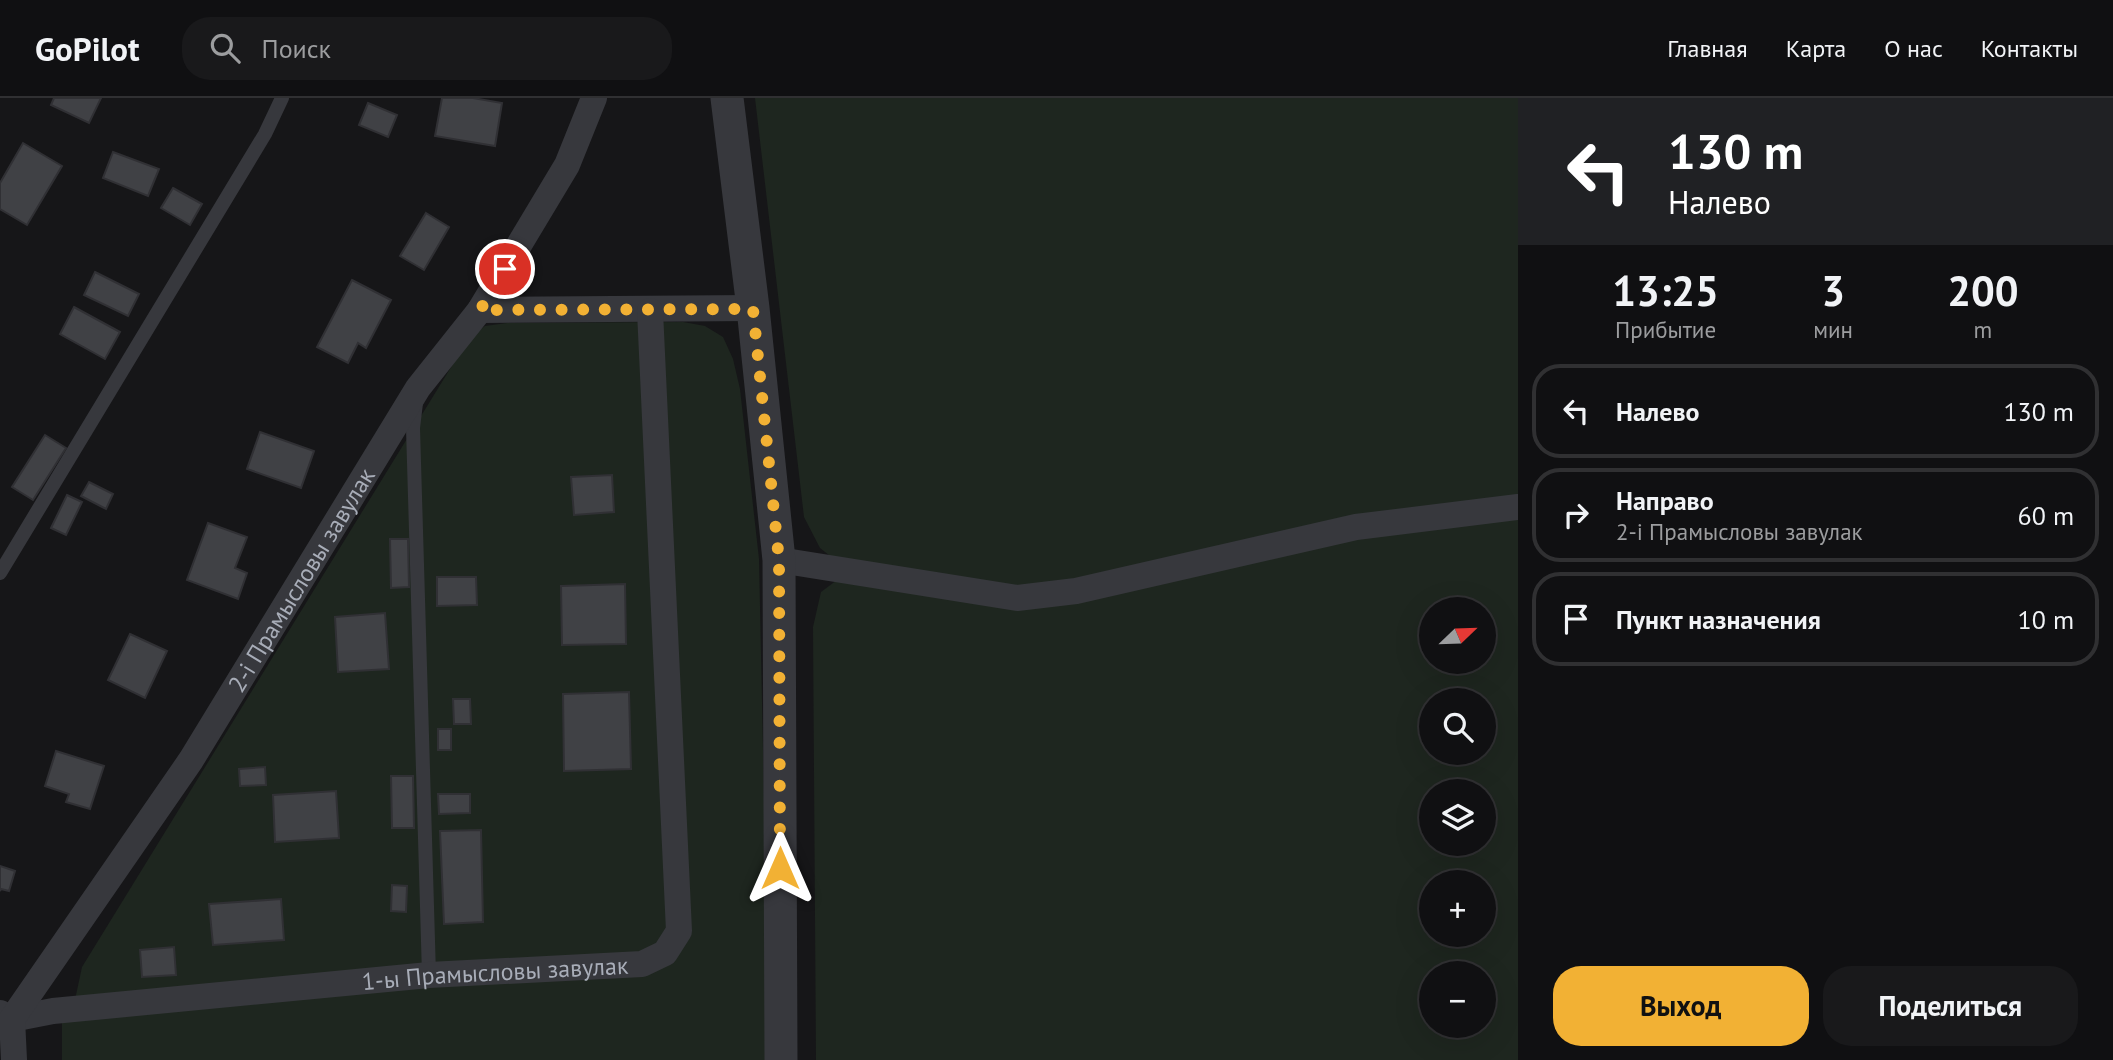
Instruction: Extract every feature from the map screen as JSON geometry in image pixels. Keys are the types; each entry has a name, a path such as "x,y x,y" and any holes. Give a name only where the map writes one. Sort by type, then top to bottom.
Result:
{"street":[{"name":"2-і Прамысловы завулак","path":"6,1016 191,760 418,388 480,310 567,165 594,98"},
{"path":"727,98 753,309 779,560 781,1060"},
{"path":"480,310 753,309"},
{"name":"1-ы Прамысловы завулак","path":"6,1016 429,975 642,964 665,953 679,932 650,311"},
{"path":"779,560 1017,598 1076,591 1356,527 1518,507"},
{"path":"6,1016 14,1060"}],"lane":[{"path":"0,573 265,134 282,98"},
{"path":"418,388 413,428 429,975"}],"shaded area":[{"path":"755,98 1518,98 1518,1060 816,1060 813,627 821,592 849,571 820,548 804,517"},
{"path":"683,322 705,326 723,337 733,359 740,389 759,559 766,894 766,1060 62,1060 62,1014 73,1009 82,967 469,338 485,326 507,323"}],"building":[{"path":"54,98 101,98 89,123 51,105"},
{"path":"442,98 473,98 502,103 495,146 435,136"},
{"path":"368,103 397,115 388,137 359,125"},
{"path":"23,143 62,166 27,225 0,209 0,183"},
{"path":"113,152 159,169 148,196 103,178"},
{"path":"173,188 202,204 190,225 161,208"},
{"path":"426,213 449,227 424,270 400,256"},
{"path":"95,272 139,294 128,316 84,295"},
{"path":"352,280 391,300 366,348 358,343 348,363 317,347"},
{"path":"74,307 120,332 105,359 60,334"},
{"path":"260,432 314,451 301,488 247,469"},
{"path":"45,435 66,448 33,500 12,487"},
{"path":"612,475 614,512 574,515 571,477"},
{"path":"89,482 113,494 106,509 81,496"},
{"path":"67,495 82,502 66,535 51,528"},
{"path":"208,523 247,537 235,568 247,573 238,599 187,580"},
{"path":"390,539 408,539 409,587 391,588"},
{"path":"437,577 476,577 477,605 437,606"},
{"path":"625,584 626,644 562,645 561,586"},
{"path":"385,613 389,669 338,672 335,617"},
{"path":"130,634 167,651 145,698 108,680"},
{"path":"629,692 631,769 564,771 563,694"},
{"path":"453,699 470,699 471,724 454,724"},
{"path":"438,729 451,729 451,750 438,750"},
{"path":"56,751 104,766 90,809 66,802 69,794 45,786"},
{"path":"265,767 266,785 240,786 239,769"},
{"path":"391,776 413,776 414,828 392,828"},
{"path":"336,791 339,838 275,842 273,795"},
{"path":"438,794 470,794 470,813 439,814"},
{"path":"481,830 483,922 444,924 440,831"},
{"path":"0,866 15,871 9,891 0,891"},
{"path":"392,885 407,886 406,912 391,911"},
{"path":"281,899 284,940 213,945 209,904"},
{"path":"174,947 176,975 142,977 140,950"}],"route":[{"path":"505,269 480,310 753,309 779,560 780,868"}]}
